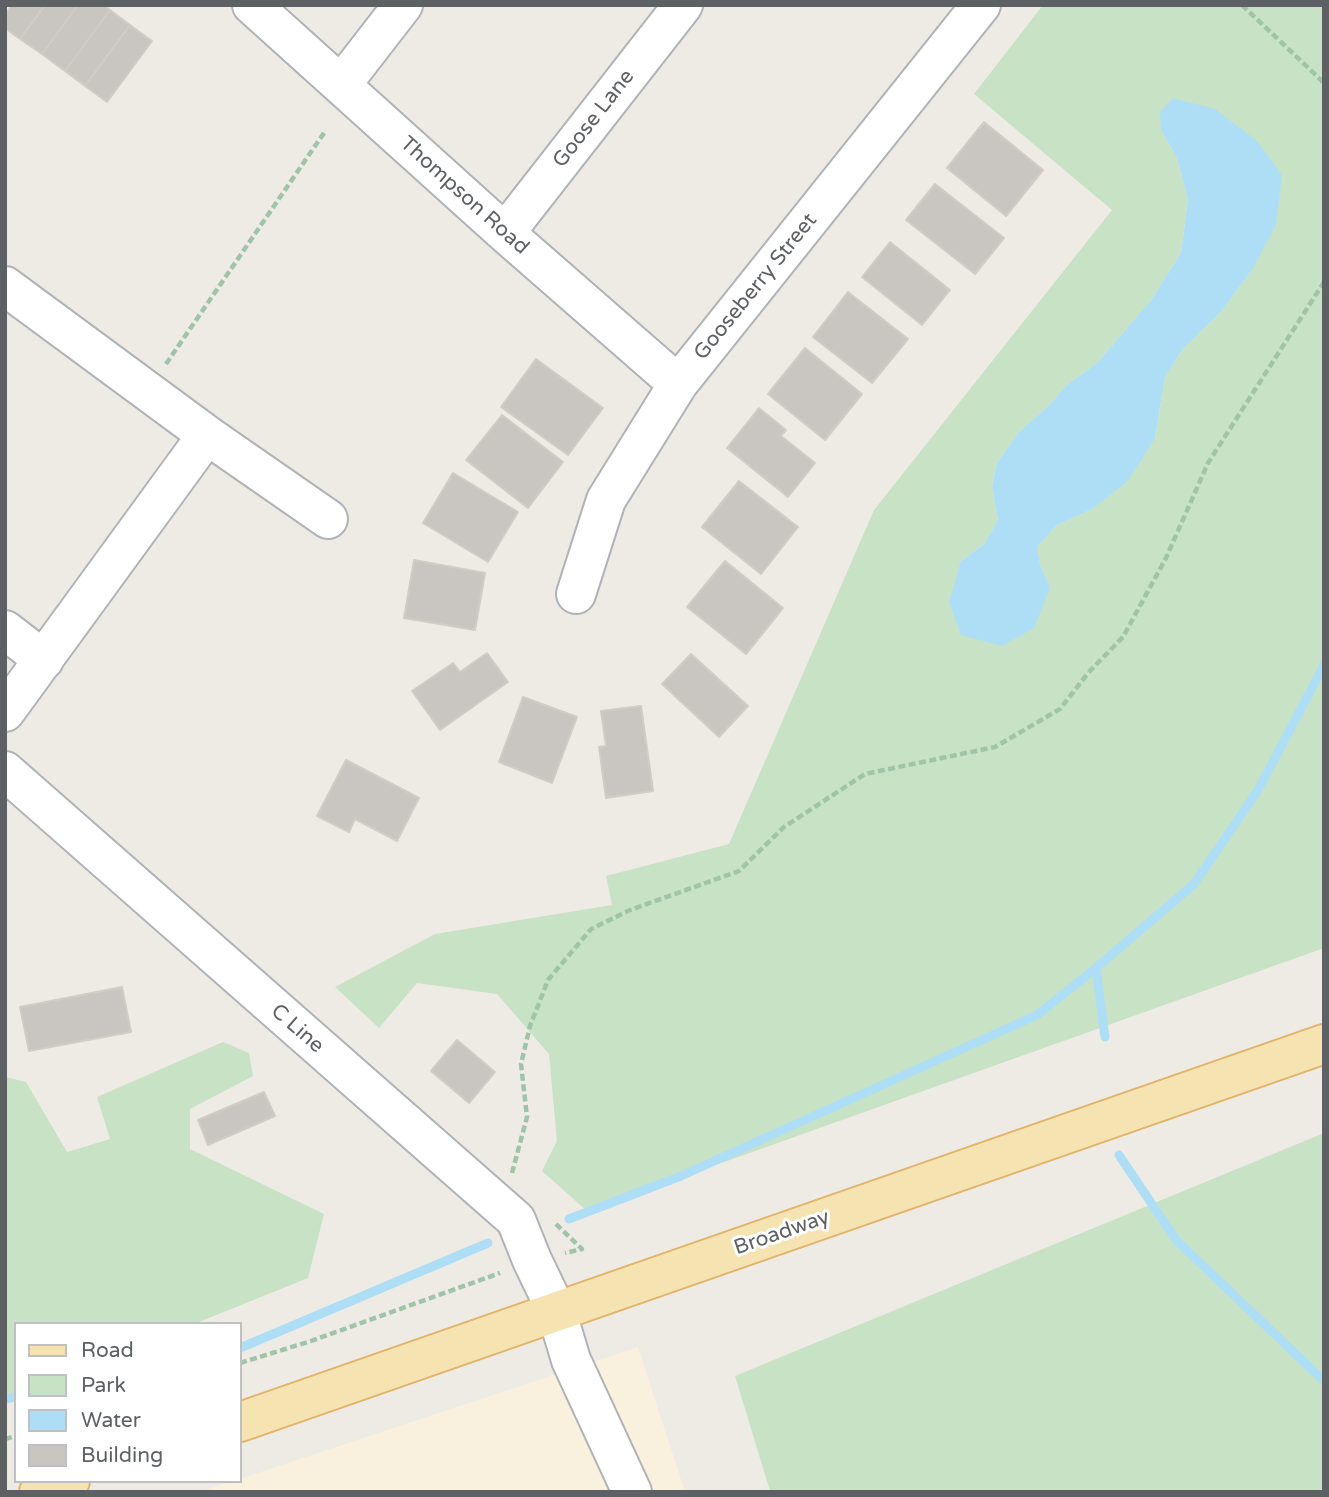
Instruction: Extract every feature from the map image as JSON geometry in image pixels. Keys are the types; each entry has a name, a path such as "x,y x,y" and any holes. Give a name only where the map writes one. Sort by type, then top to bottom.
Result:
{"main road":[{"name":"Broadway","path":"242,1421 1324,1044"},
{"path":"39,1492 64,1483"}],"street":[{"name":"Thompson Road","path":"253,5 505,233 678,384"},
{"path":"341,85 403,5"},
{"name":"Goose Lane","path":"505,233 683,5"},
{"name":"Gooseberry Street","path":"576,594 606,500 678,384 981,5"},
{"path":"5,286 207,435 328,519"},
{"path":"5,712 207,435"},
{"path":"5,630 44,660"},
{"name":"C Line","path":"5,771 516,1220 531,1260 556,1310 571,1360 632,1492"}],"path":[{"path":"1242,5 1324,85"},
{"path":"147,391 326,130"},
{"path":"515,1166 527,1117 522,1064 530,1026 548,980 591,929 631,910 739,871 784,827 866,774 995,747 1060,709 1088,673 1123,637 1166,558 1209,463 1324,282"},
{"path":"242,1362 487,1279 531,1260"}],"shaded area":[{"path":"638,1347 685,1492 200,1492 226,1483 242,1483 242,1478"}],"green space":[{"path":"1043,5 1324,5 1324,948 587,1211 542,1171 557,1141 549,1054 497,994 417,983 379,1028 335,987 435,934 612,905 606,876 729,844 874,510 1112,210 974,94","holes":["1161,130 1252,270 1220,313 1182,350 1165,377 1155,438 1092,509 1056,526 1037,547 1040,564 1050,589 961,561 985,543 998,520 992,486 997,463 1019,432 1067,385 1098,362 1151,300 1181,253 1188,200 1177,158"]},
{"path":"223,1042 249,1053 253,1076 190,1109 190,1149 324,1214 308,1278 199,1322 14,1322 14,1397 5,1400 5,1077 26,1082 67,1152 110,1139 97,1097"},
{"path":"1324,1133 1324,1492 770,1491 735,1376"}],"water":[{"path":"1173,98 1215,109 1257,141 1282,175 1276,225 1252,270 1220,313 1182,350 1165,377 1155,438 1128,481 1092,509 1056,526 1037,547 1040,564 1050,588 1034,628 1002,646 961,635 949,602 961,561 985,543 998,520 992,486 997,463 1019,432 1067,385 1098,362 1151,300 1181,253 1188,200 1177,158 1161,130 1160,112"}],"building":[{"path":"12,5 45,5 20,39 5,28 5,15"},
{"path":"45,5 78,5 42,54 20,39"},
{"path":"78,5 104,5 110,10 65,71 42,54"},
{"path":"110,10 130,25 85,86 65,71"},
{"path":"130,25 152,41 107,102 85,86"},
{"path":"984,122 1043,170 1006,216 947,168"},
{"path":"935,184 1004,238 975,274 906,220"},
{"path":"890,242 950,290 922,325 862,277"},
{"path":"848,292 908,339 872,383 813,337"},
{"path":"805,348 862,394 825,440 768,394"},
{"path":"536,359 603,408 568,455 501,407"},
{"path":"759,408 786,430 781,436 815,463 788,497 727,448"},
{"path":"502,415 563,462 528,508 466,460"},
{"path":"453,473 518,512 488,562 423,523"},
{"path":"739,481 798,527 761,574 702,527"},
{"path":"414,560 485,573 475,630 404,618"},
{"path":"725,561 783,608 746,654 687,607"},
{"path":"487,653 508,682 440,730 412,691 453,663 460,672"},
{"path":"691,654 748,706 719,737 662,684"},
{"path":"523,697 577,717 552,783 499,762"},
{"path":"641,706 653,791 606,798 599,747 606,746 601,711"},
{"path":"346,760 419,798 397,841 355,819 349,832 317,816"},
{"path":"122,987 131,1032 29,1051 20,1007"},
{"path":"457,1040 495,1072 469,1103 431,1071"},
{"path":"264,1092 275,1116 208,1145 198,1120"}],"waterway":[{"path":"569,1219 681,1176 1037,1015 1194,884 1258,790 1324,665"},
{"path":"1096,968 1105,1037"},
{"path":"1119,1155 1176,1240 1324,1381"},
{"path":"242,1347 488,1243"},
{"path":"5,1399 14,1397"}]}
